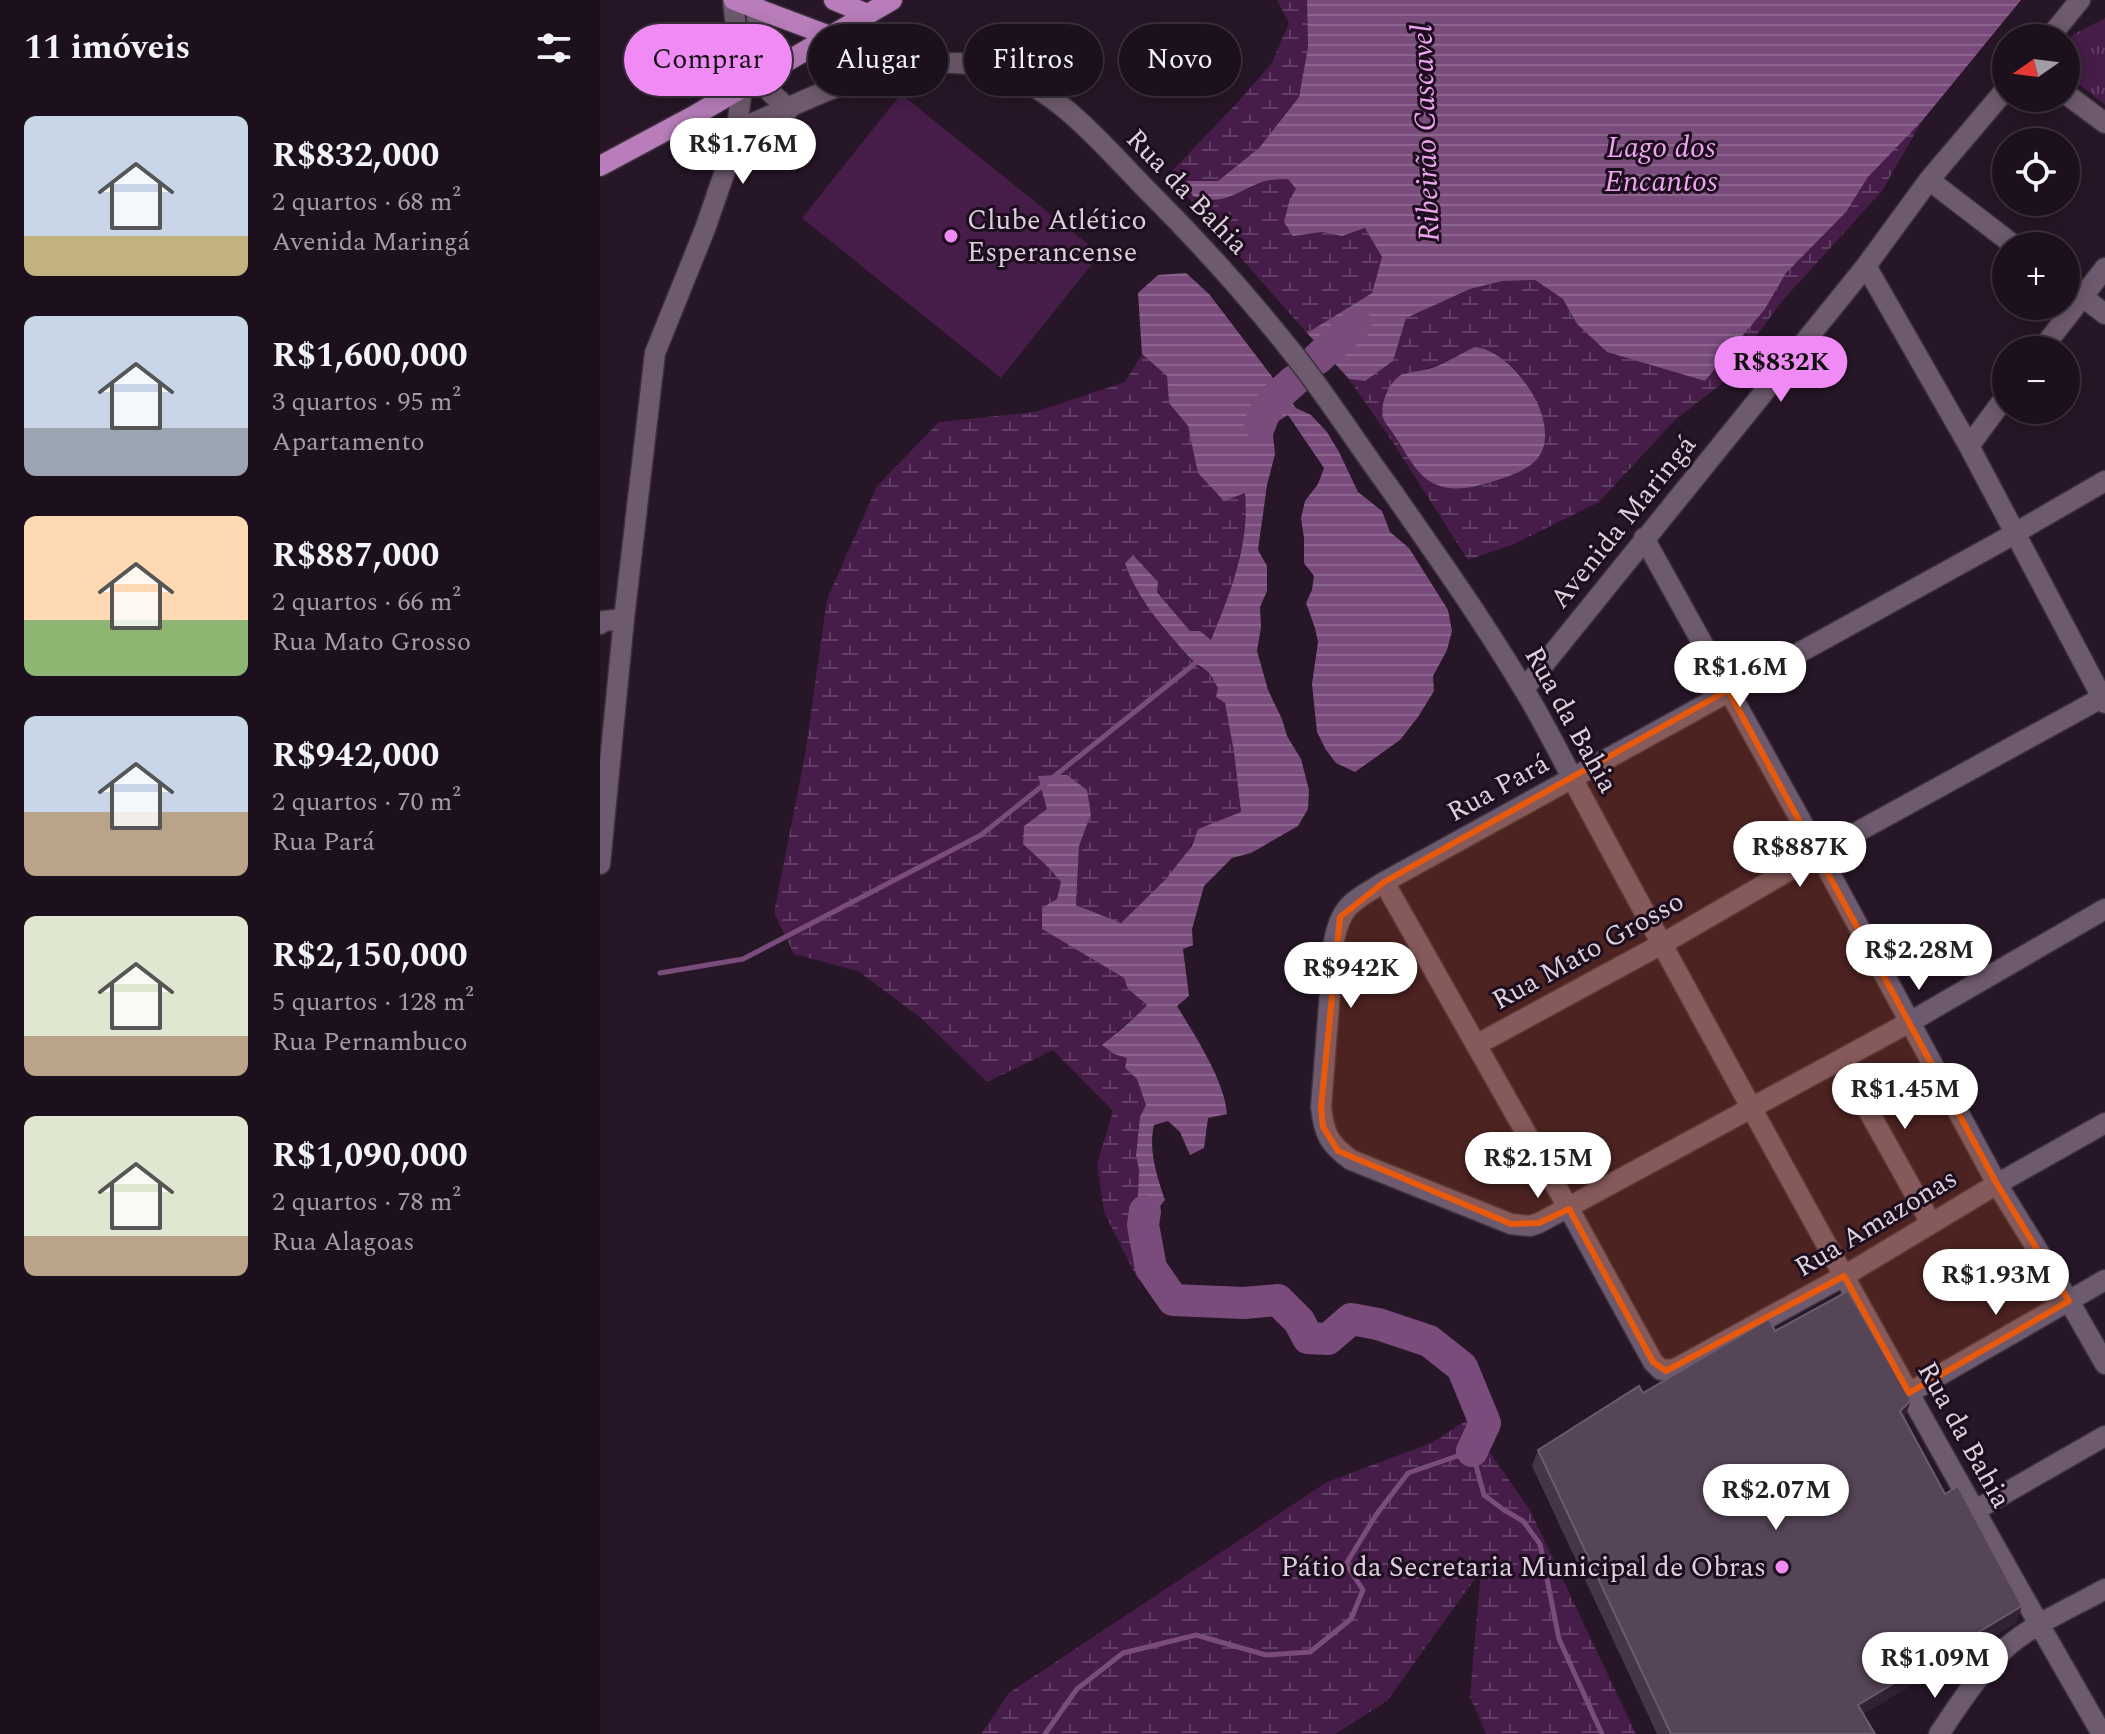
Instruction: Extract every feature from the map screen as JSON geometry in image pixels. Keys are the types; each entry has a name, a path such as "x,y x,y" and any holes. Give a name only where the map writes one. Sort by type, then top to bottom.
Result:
{"main road":[{"path":"733,0 755,4 808,27"},
{"path":"834,0 867,14"},
{"path":"850,24 892,0"},
{"path":"600,166 727,96"}],"street":[{"path":"733,0 735,24"},
{"path":"2060,24 2080,0"},
{"path":"755,4 758,24"},
{"name":"Rua da Bahia","path":"737,130 877,72 929,63 970,65 1001,71 1050,97 1080,122 1205,248 1291,350 1440,560 1524,689 1844,1276 2102,1734"},
{"path":"600,864 655,353 705,229 735,142 741,96"},
{"path":"774,96 789,109"},
{"path":"2080,104 2105,123"},
{"name":"Avenida Maringá","path":"1524,689 1866,266 1929,180 1992,106"},
{"path":"1929,180 1997,232"},
{"path":"1866,266 1969,446 2104,699"},
{"path":"2080,286 2105,268"},
{"path":"2080,295 2105,314"},
{"path":"1969,446 1992,415"},
{"name":"Rua Pará","path":"1569,1209 1530,1226 1511,1224 1351,1160 1329,1140 1323,1127 1321,1107 1334,941 1340,917 1353,901 1384,882 2105,481"},
{"path":"1644,538 1819,853 1997,1184 2105,1364"},
{"path":"600,624 624,619"},
{"name":"Rua Mato Grosso","path":"1476,1045 1662,944 1819,853 2104,699"},
{"path":"1384,882 1569,1209 1910,1022 2105,909"},
{"path":"1840,1060 1931,1223"},
{"name":"Rua Amazonas","path":"1569,1209 1653,1362 1661,1370 1675,1369 1844,1276 2105,1123"},
{"path":"1887,1406 2105,1280"},
{"path":"1974,1511 2105,1436"},
{"path":"1939,1734 1968,1690 2010,1644 2105,1589"}],"highlighted area":[{"path":"1728,690 1997,1184 2069,1301 1909,1393 1844,1276 1666,1371 1653,1362 1569,1209 1539,1223 1511,1224 1338,1151 1323,1127 1321,1107 1340,917 1384,882"}],"green space":[{"path":"1277,0 1307,0 1308,47 1299,97 1259,148 1218,181 1187,181 1229,197 1265,181 1288,179 1296,189 1290,199 1293,236 1322,232 1342,236 1365,228 1382,257 1372,293 1307,333 1168,175 1272,63 1289,23"},
{"path":"2105,18 2105,105 2080,85 2080,31"},
{"name":"Clube Atlético Esperancense","path":"899,96 903,96 1100,254 1001,378 802,218"},
{"path":"1922,121 1882,191 1783,300 1720,385 1675,420 1599,502 1514,544 1468,560 1349,379 1365,381 1393,361 1405,318 1470,289 1502,281 1535,280 1563,299 1577,324 1607,352 1705,381 1765,309 1786,273 1846,212 1868,177","holes":["1475,347 1409,458 1383,419 1404,373 1432,367"]},
{"path":"1142,354 1167,376 1169,403 1188,426 1199,473 1245,493 1241,550 1211,641 1190,631 1133,555 1125,563 1133,583 1151,610 1189,658 1208,673 1218,688 1233,740 1241,812 1198,829 1176,868 1121,923 1076,906 1079,846 1091,814 1087,790 1067,775 1048,809 1024,826 1023,844 1061,882 1057,899 1042,929 1124,978 1128,989 1147,1006 1112,1037 1114,1054 1127,1058 1125,1068 1137,1079 1147,1105 1140,1117 1136,1154 1139,1170 1137,1217 1143,1259 1138,1280 1104,1212 1097,1164 1113,1111 1053,1050 987,1082 922,1019 858,971 794,954 774,913 805,755 827,599 877,486 939,422 1035,412 1125,382"},
{"path":"1467,1420 1530,1510 1636,1734 1486,1734 1470,1697 1481,1570 1387,1701 1335,1734 981,1734 1009,1693 1327,1482 1431,1443"}],"water":[{"name":"Lago dos Encantos","path":"1307,0 2021,0 2001,24 1992,24 1992,35 1922,121 1868,177 1846,212 1786,273 1765,309 1705,381 1607,352 1577,324 1563,299 1535,280 1502,281 1470,289 1406,318 1393,361 1365,381 1349,379 1307,333 1372,293 1382,257 1365,228 1342,236 1322,232 1293,236 1284,222 1296,189 1288,179 1265,181 1229,197 1212,200 1193,196 1186,181 1218,181 1259,148 1299,97 1308,47"},
{"path":"1186,273 1209,294 1296,408 1311,415 1327,432 1358,492 1382,511 1390,532 1409,548 1448,610 1452,631 1447,650 1433,676 1434,691 1400,740 1355,772 1336,763 1317,732 1312,684 1318,642 1306,603 1314,576 1304,563 1301,518 1305,501 1318,484 1324,468 1288,415 1272,425 1275,454 1267,485 1258,550 1267,566 1267,591 1260,607 1257,651 1268,690 1287,736 1301,759 1309,790 1308,809 1298,826 1251,853 1232,858 1204,886 1192,929 1193,945 1183,949 1189,996 1177,1006 1215,1073 1227,1114 1208,1118 1204,1148 1190,1155 1180,1132 1168,1121 1154,1125 1153,1154 1165,1200 1154,1213 1156,1247 1143,1259 1137,1217 1139,1170 1136,1155 1140,1117 1146,1105 1137,1079 1125,1068 1127,1058 1114,1054 1102,1045 1147,1005 1128,989 1124,978 1042,929 1042,908 1057,899 1061,882 1023,844 1024,826 1047,809 1038,776 1067,775 1087,790 1091,814 1079,846 1076,905 1121,923 1165,880 1192,846 1198,829 1241,812 1225,703 1216,697 1218,688 1209,674 1190,658 1152,612 1125,563 1133,555 1158,582 1157,592 1190,631 1200,631 1211,640 1241,550 1245,493 1224,501 1198,473 1188,426 1169,403 1167,376 1142,354 1138,293 1158,275"},
{"path":"1475,347 1506,362 1532,394 1545,432 1543,449 1533,463 1511,475 1475,486 1448,488 1435,484 1418,470 1384,420 1384,400 1389,388 1401,375 1433,368"}],"building":[{"name":"Pátio da Secretaria Municipal de Obras","path":"1848,1291 1911,1400 1900,1411 1945,1494 1958,1486 2022,1606 1858,1705 1875,1734 1671,1734 1538,1450 1639,1386 1643,1393 1769,1319 1775,1331"}],"waterway":[{"name":"Ribeirão Cascavel","path":"1317,359 1356,324"},
{"name":"Ribeirão Cascavel","path":"1260,425 1269,406 1294,381"},
{"path":"660,973 743,959 981,835 1198,661"},
{"name":"Ribeirão Cascavel","path":"1145,1211 1143,1225 1151,1268 1173,1300 1244,1303 1278,1300 1299,1321 1308,1338 1328,1339 1351,1319 1378,1324 1429,1341 1462,1367 1485,1423 1472,1451"},
{"path":"1045,1734 1077,1689 1123,1653 1196,1635 1266,1655 1310,1652 1351,1619 1363,1590 1346,1564 1376,1515 1408,1473 1472,1451 1484,1495 1523,1521 1540,1544 1559,1639 1602,1734"}],"place":[{"name":"Clube Atlético Esperancense","path":"951,236"},
{"name":"Pátio da Secretaria Municipal de Obras","path":"1782,1567"}]}
